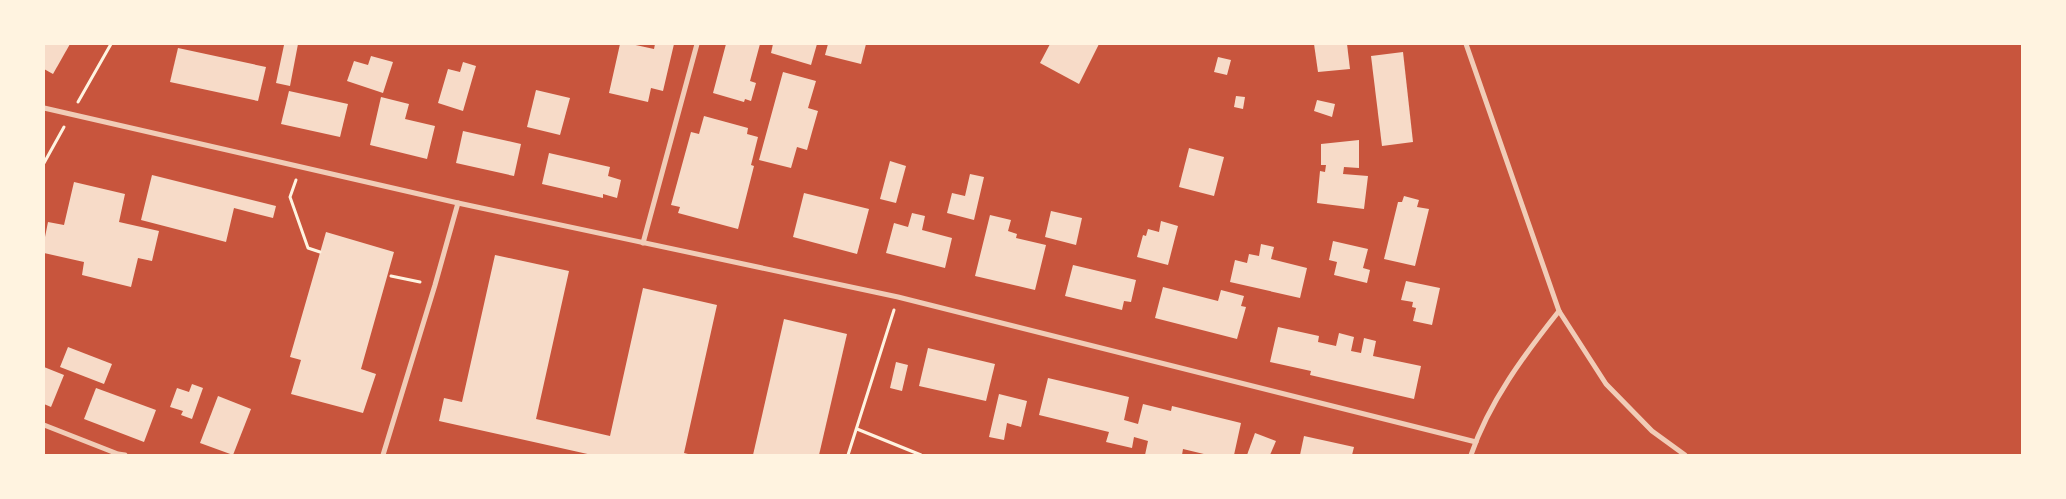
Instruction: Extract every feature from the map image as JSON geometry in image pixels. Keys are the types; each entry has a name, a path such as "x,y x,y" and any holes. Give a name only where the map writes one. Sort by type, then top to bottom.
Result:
{"street":[{"path":"643,242 697,44"},
{"path":"1466,44 1559,311 1606,384 1652,431 1684,455"},
{"path":"44,108 458,203 898,297 1476,442"},
{"path":"382,455 435,285 458,203"},
{"path":"1471,455 1498,398 1521,362 1559,311"},
{"path":"44,425 125,455"}],"path":[{"path":"301,167 290,197 308,248 320,252"},
{"path":"391,276 435,285"},
{"path":"848,455 898,297"},
{"path":"857,429 920,455"}],"building":[{"path":"44,44 70,44 53,74 44,69"},
{"path":"280,44 298,44 290,86 276,83 284,45"},
{"path":"620,44 631,44 654,49 655,44 674,44 663,91 651,88 648,102 609,93"},
{"path":"726,44 760,44 750,81 756,83 751,101 745,99 744,102 713,93"},
{"path":"773,44 817,44 811,65 771,53"},
{"path":"828,44 866,44 861,64 825,55"},
{"path":"1050,44 1099,44 1079,84 1040,63"},
{"path":"1314,44 1347,44 1350,69 1318,72"},
{"path":"178,48 266,67 258,101 170,82"},
{"path":"1403,52 1413,142 1382,146 1371,56"},
{"path":"371,56 393,62 383,93 347,81 354,61 368,65"},
{"path":"1218,57 1231,60 1227,75 1214,72"},
{"path":"463,62 476,66 463,111 438,103 448,69 460,72"},
{"path":"783,72 816,81 808,108 818,111 807,150 797,147 791,168 759,160"},
{"path":"536,90 570,98 560,135 527,127"},
{"path":"289,91 348,104 340,137 281,124"},
{"path":"1236,96 1245,97 1243,109 1234,107"},
{"path":"381,97 409,104 405,119 435,126 427,159 370,145"},
{"path":"1317,100 1335,104 1332,117 1314,111"},
{"path":"704,116 748,128 747,134 758,137 751,165 754,166 738,229 678,213 680,207 671,205 691,132 699,134"},
{"path":"463,131 521,144 514,176 456,163"},
{"path":"1359,140 1359,168 1344,167 1343,174 1368,176 1364,209 1317,203 1320,171 1325,172 1326,165 1321,165 1321,144"},
{"path":"1189,148 1224,157 1214,196 1179,187"},
{"path":"549,153 610,167 608,176 621,180 617,198 603,194 603,198 542,184"},
{"path":"890,161 906,166 896,203 880,199"},
{"path":"970,174 984,177 974,220 947,213 952,193 965,196"},
{"path":"152,175 276,206 273,218 234,208 226,242 141,220"},
{"path":"74,182 125,194 119,222 159,231 152,261 138,258 131,287 82,275 84,262 44,253 48,222 64,225"},
{"path":"804,193 869,209 857,254 793,237"},
{"path":"1404,196 1419,200 1417,207 1429,209 1415,266 1384,259 1398,202 1402,202"},
{"path":"1051,211 1082,218 1076,245 1045,237"},
{"path":"912,213 925,216 922,230 952,238 945,268 886,253 894,223 908,227"},
{"path":"990,215 1011,220 1008,231 1017,234 1016,238 1046,245 1035,290 975,276"},
{"path":"1161,221 1178,226 1168,265 1137,257 1143,235 1146,236 1148,229 1159,232"},
{"path":"326,232 394,252 361,369 376,374 363,413 291,394 301,360 290,357"},
{"path":"1333,241 1368,249 1363,268 1370,270 1367,283 1334,275 1337,262 1329,260"},
{"path":"1261,244 1274,247 1271,259 1307,268 1300,298 1230,282 1235,260 1247,263 1249,254 1259,256"},
{"path":"495,255 569,271 536,419 610,436 643,288 717,305 684,453 692,455 592,455 439,421 444,398 462,402"},
{"path":"1073,265 1136,280 1131,302 1124,301 1122,310 1065,296"},
{"path":"1406,281 1440,288 1432,325 1413,321 1416,308 1412,307 1413,302 1401,300"},
{"path":"1163,287 1218,301 1221,290 1244,296 1241,306 1246,307 1237,339 1155,318"},
{"path":"784,319 847,334 819,455 753,455"},
{"path":"1278,327 1319,336 1318,342 1336,346 1339,333 1354,337 1351,351 1361,353 1364,338 1376,341 1373,356 1421,366 1414,399 1310,375 1311,371 1270,362"},
{"path":"68,347 112,364 104,384 60,367"},
{"path":"928,348 995,364 986,401 919,386"},
{"path":"896,362 908,365 902,391 890,388"},
{"path":"44,367 64,375 51,407 44,404"},
{"path":"1048,378 1129,397 1124,420 1138,424 1143,404 1171,411 1172,406 1241,423 1234,455 1208,455 1183,449 1182,455 1145,455 1148,441 1134,437 1132,448 1106,442 1109,432 1039,415"},
{"path":"192,384 203,388 192,419 181,415 183,411 170,407 177,388 189,392"},
{"path":"96,388 156,410 144,442 84,419"},
{"path":"999,394 1027,401 1021,427 1007,423 1004,440 989,437"},
{"path":"218,396 251,409 233,455 200,443"},
{"path":"1255,433 1276,441 1270,455 1247,455"},
{"path":"1304,436 1354,447 1352,455 1300,455"}]}
